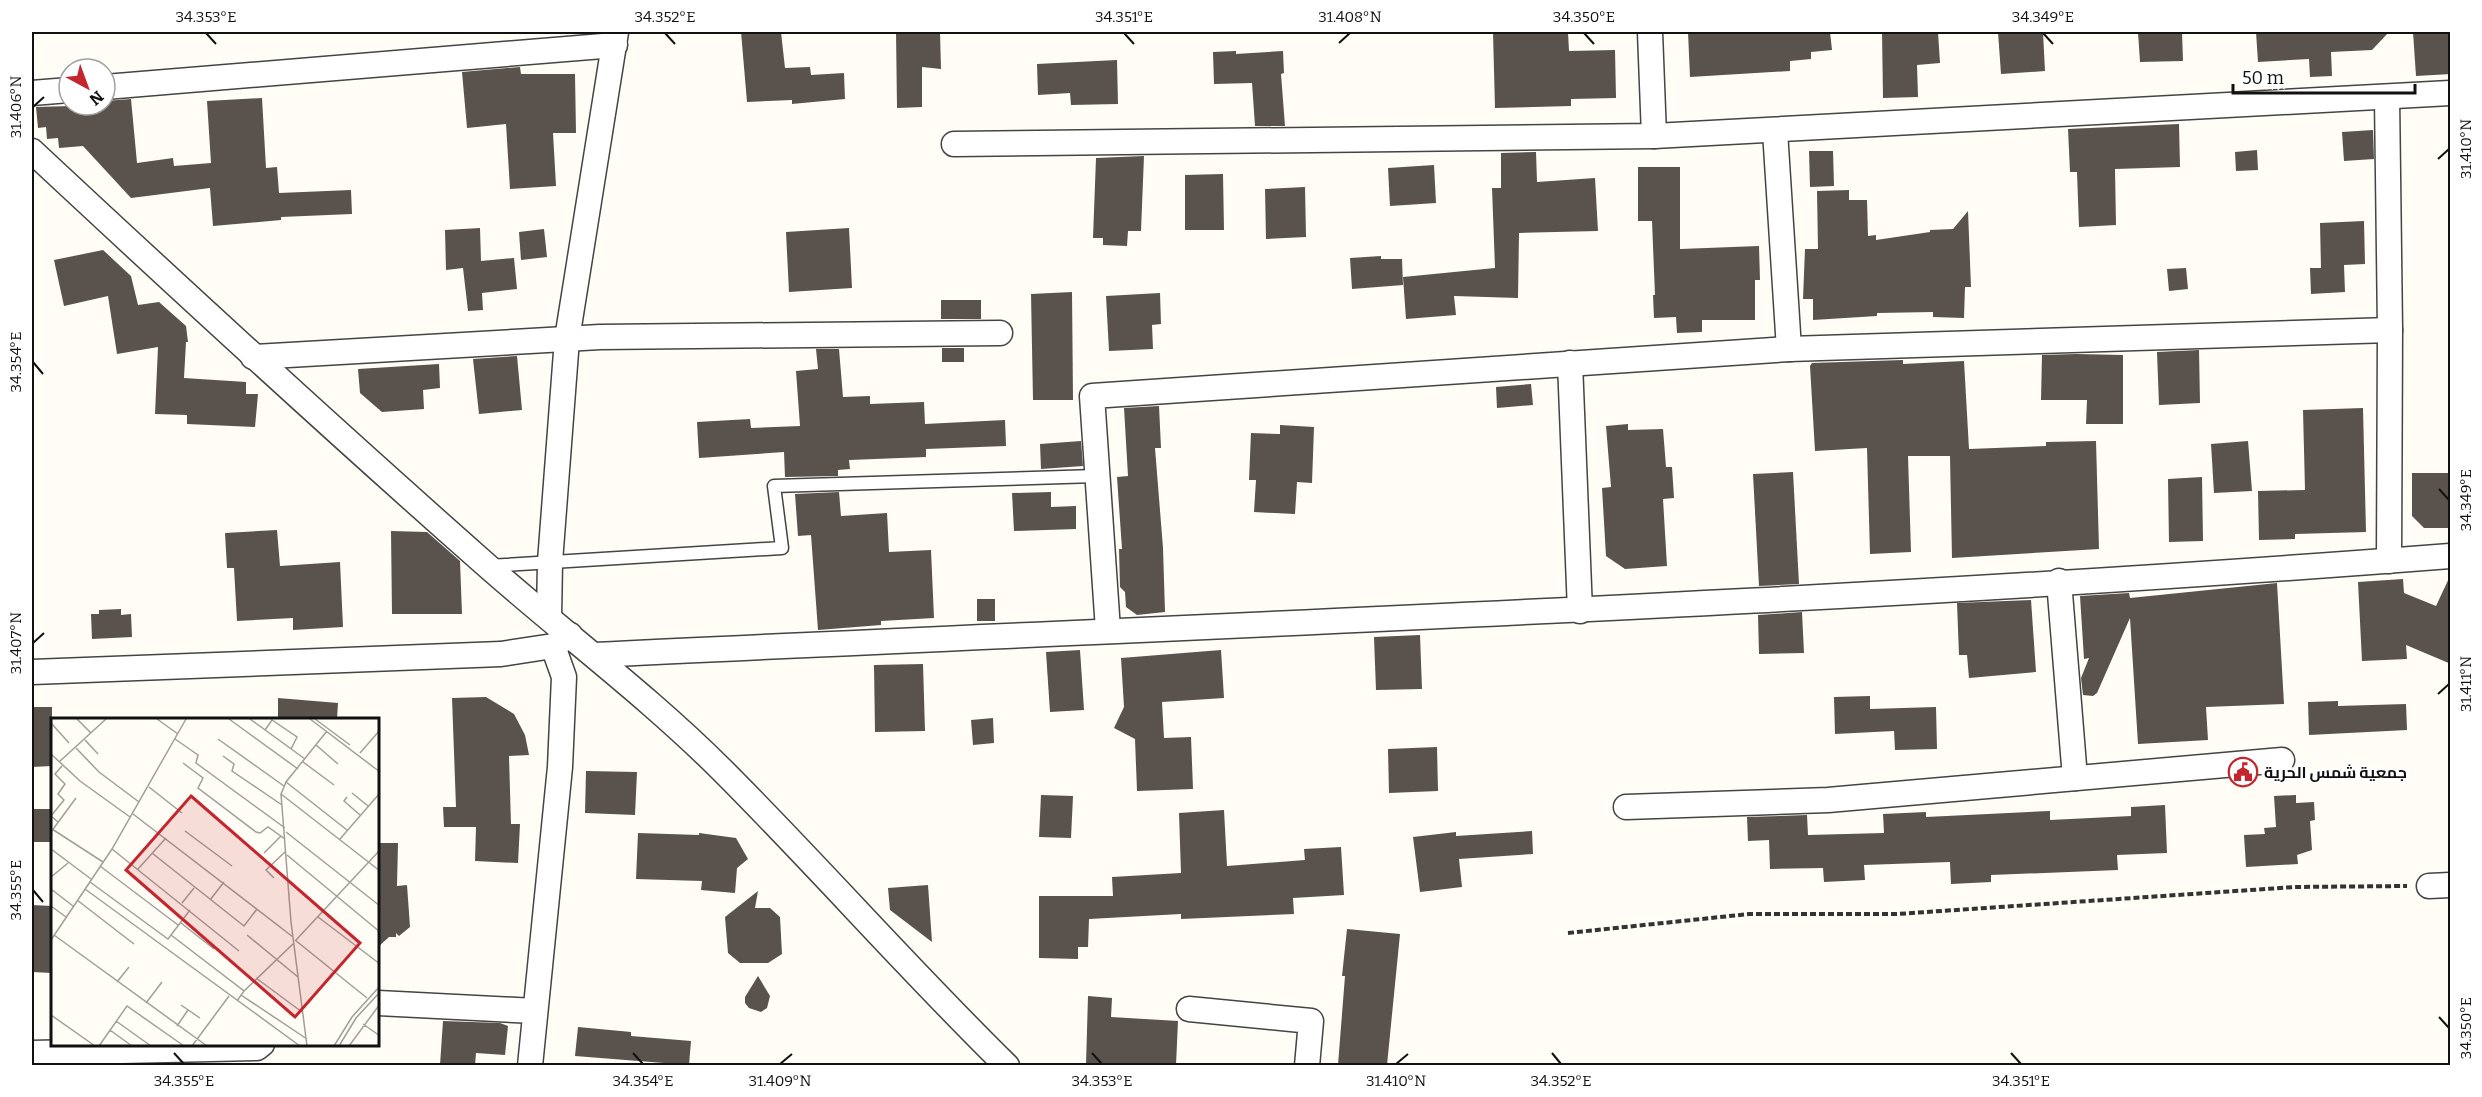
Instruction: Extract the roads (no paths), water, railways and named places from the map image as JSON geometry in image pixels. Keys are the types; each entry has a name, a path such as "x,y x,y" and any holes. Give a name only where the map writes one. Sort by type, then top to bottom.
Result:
{"street":[{"path":"1650,32 1654,136"},
{"path":"117,86 616,38 567,339 550,562 549,618"},
{"path":"32,93 57,91"},
{"path":"954,144 1654,136 2451,93"},
{"path":"2386,97 2390,330 2389,561"},
{"path":"1775,131 1789,349"},
{"path":"32,151 253,357 487,566 549,618 561,641 564,677 560,767 530,1065"},
{"path":"1108,630 1092,396 1789,349 2390,330"},
{"path":"253,357 567,339 1000,333"},
{"path":"1570,363 1580,611"},
{"path":"594,655 1108,630 1580,611 2451,556"},
{"path":"2059,581 2075,778"},
{"path":"32,672 490,654 561,641 594,655 721,769 935,995 1007,1065"},
{"path":"1626,807 1828,800 2282,760"},
{"path":"380,1003 535,1011"},
{"path":"1188,1009 1311,1021 1307,1065"},
{"path":"32,1053 257,1048 260,1046"}],"lane":[{"path":"487,566 782,548 774,486 1096,476"}],"place":[{"name":"جمعية شمس الحرية","path":"2243,772"}]}
